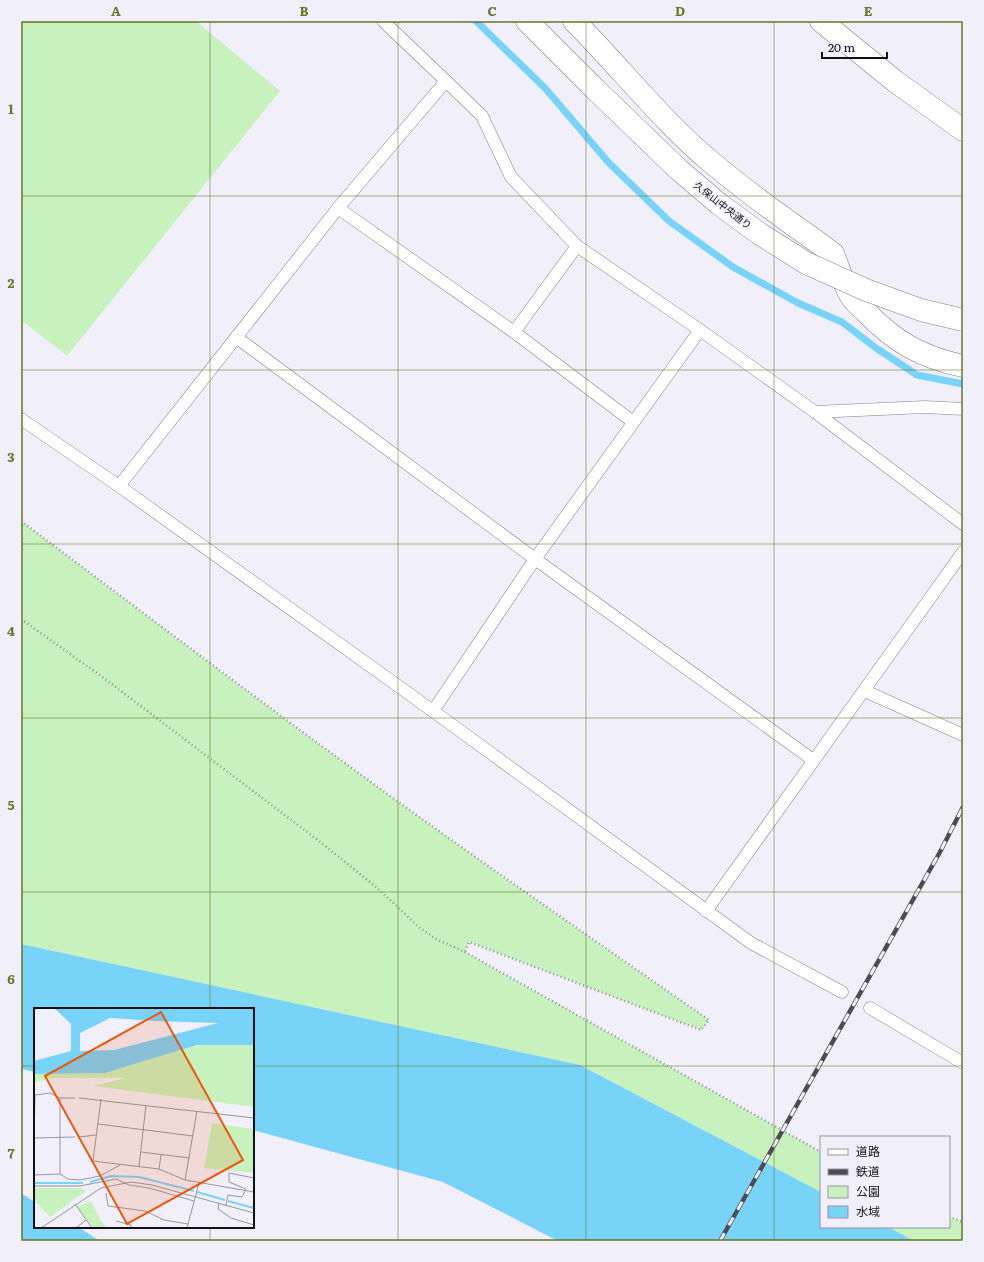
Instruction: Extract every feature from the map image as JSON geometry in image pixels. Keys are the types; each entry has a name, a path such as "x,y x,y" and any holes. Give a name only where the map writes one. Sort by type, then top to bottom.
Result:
{"street":[{"name":"久保山中央通り","path":"527,21 678,169 718,204 760,234 806,263 866,290 921,310 963,320"},
{"path":"574,21 675,128 710,161 745,190 816,240 833,254 851,296 879,325 894,338 926,356 963,366"},
{"path":"821,21 896,82 963,130"}],"lane":[{"path":"383,21 482,116 511,177 577,246 700,330 815,412 963,524"},
{"path":"119,486 338,208 446,81"},
{"path":"338,208 514,332 633,422"},
{"path":"514,332 577,246"},
{"path":"433,710 535,559 700,330"},
{"path":"236,337 535,559 813,760"},
{"path":"815,412 925,407 963,409"},
{"path":"21,419 119,486 433,710 751,943 842,992"},
{"path":"706,911 963,552"},
{"path":"865,690 963,735"},
{"path":"870,1008 963,1063"}],"path":[{"path":"21,521 276,713 422,819 709,1020 701,1030 468,942 465,952"},
{"path":"21,619 101,676 319,841 375,886 420,928 436,939 465,952 820,1151"},
{"path":"950,1217 963,1222"}],"green space":[{"path":"21,21 196,21 280,91 67,356 21,320"},
{"path":"21,521 422,819 709,1020 701,1030 469,942 465,952 820,1151 820,1191 580,1065 21,944"},
{"path":"950,1217 963,1222 963,1241 914,1241 890,1228 950,1228"}],"water":[{"path":"21,944 580,1065 820,1191 820,1228 890,1228 914,1241 558,1241 443,1182 254,1130 254,1008 34,1008 34,1072 21,1069"},
{"path":"21,1193 34,1201 34,1228 80,1228 100,1241 21,1241"}],"waterway":[{"path":"476,21 545,88 609,163 669,221 733,267 798,303 842,322 876,348 917,375 963,384"}],"railway":[{"path":"720,1241 940,852 963,807"}]}
